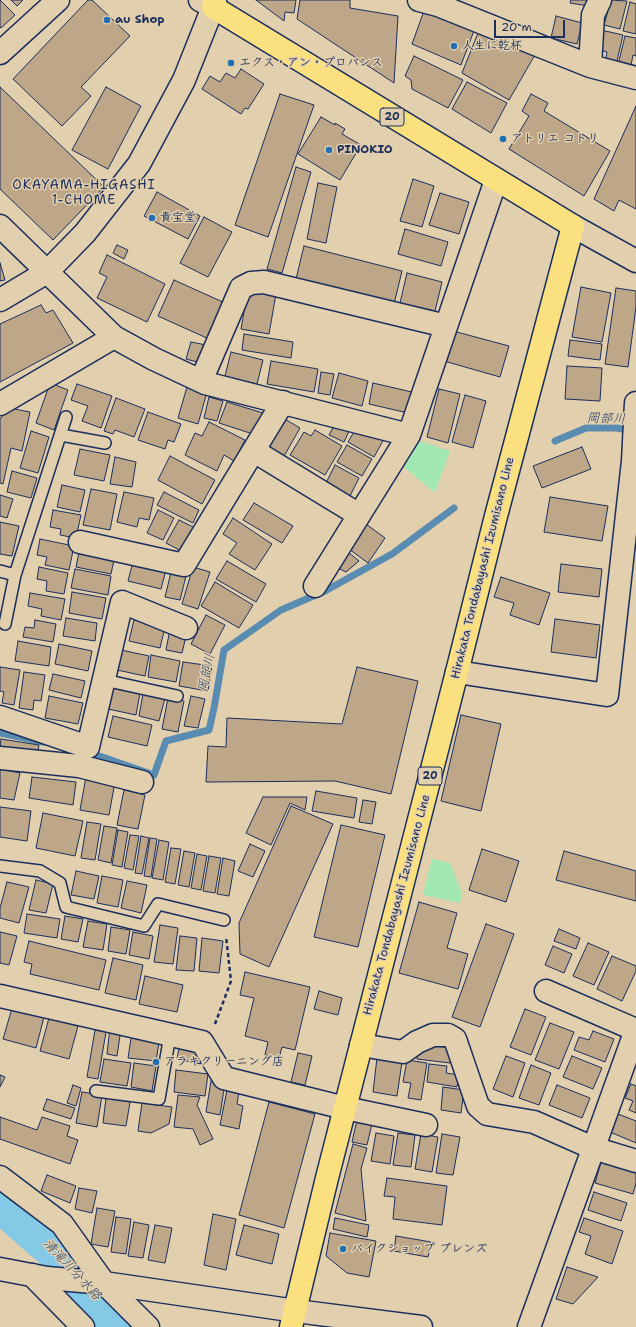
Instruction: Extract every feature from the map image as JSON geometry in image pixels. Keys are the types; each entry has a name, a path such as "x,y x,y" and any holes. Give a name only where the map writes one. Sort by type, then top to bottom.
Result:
{"main road":[{"name":"20","path":"209,2 573,226"},
{"name":"Hirakata Tondabayashi Izumisano Line","path":"293,1319 345,1108 496,516 573,226"}],"street":[{"path":"0,53 58,0"},
{"path":"419,0 438,5 590,66 636,78"},
{"path":"590,66 593,15 600,0"},
{"path":"0,300 47,272 85,233 139,164 184,80 209,2"},
{"path":"315,586 410,435 496,180"},
{"path":"0,226 114,337 154,359 201,381 410,435"},
{"path":"573,226 636,261"},
{"path":"201,381 241,288 251,283 264,282 446,326"},
{"path":"0,404 114,337"},
{"path":"80,542 184,565 283,402"},
{"path":"457,672 607,695 633,461 636,403"},
{"path":"254,451 359,515"},
{"path":"0,717 88,747 122,602 186,628"},
{"path":"0,758 79,766 142,782"},
{"path":"529,1327 636,1030 546,991"},
{"path":"0,996 202,1042 224,1078 345,1108 426,1126"},
{"path":"361,1045 403,1052 417,1042 433,1035 448,1035 455,1039 478,1106 487,1114 534,1122 593,1148 636,1161"},
{"path":"0,1177 62,1224 104,1283 148,1327"},
{"path":"0,1269 40,1277 104,1283 293,1319 420,1327"},
{"path":"40,1277 83,1327"}],"lane":[{"path":"5,624 15,575 66,417"},
{"path":"61,435 105,443"},
{"path":"0,571 15,575"},
{"path":"104,680 177,696"},
{"path":"0,866 40,871 60,883 66,907 144,926 158,904 224,920"},
{"path":"96,1090 159,1099 170,1035"}],"path":[{"path":"206,1049 231,981 224,920"}],"green space":[{"path":"414,439 450,451 435,493 399,463"},
{"path":"432,859 450,863 462,893 460,903 423,895"}],"building":[{"path":"0,0 15,15 1,28 0,27"},
{"path":"11,0 23,0 17,6"},
{"path":"88,0 92,0 130,36 81,87 91,96 62,126 13,79"},
{"path":"256,0 296,0 294,13 285,12 284,21"},
{"path":"300,0 350,0 350,8 398,16 394,83 297,19"},
{"path":"571,0 590,0 589,6 570,3"},
{"path":"611,0 627,1 620,29 604,25"},
{"path":"630,2 636,4 636,34 623,31"},
{"path":"425,8 475,28 461,65 412,44"},
{"path":"556,16 582,23 577,44 551,38"},
{"path":"480,28 536,53 509,100 462,73"},
{"path":"601,30 623,35 617,61 606,58 607,52 597,49"},
{"path":"625,36 636,38 636,56 633,55 631,65 619,61"},
{"path":"414,56 463,80 448,108 412,89 411,80 405,76"},
{"path":"241,69 264,84 248,109 245,108 241,114 202,89 210,76 220,82 226,73 235,78"},
{"path":"467,82 507,103 491,133 452,109"},
{"path":"0,87 104,187 53,240 0,189"},
{"path":"106,87 141,106 108,169 72,150"},
{"path":"280,94 314,105 268,237 235,225"},
{"path":"531,94 548,103 544,111 610,151 584,196 509,149 529,116 522,111"},
{"path":"636,106 636,209 619,200 614,211 594,199"},
{"name":"PINOKIO","path":"321,117 345,129 342,134 361,145 340,180 298,154"},
{"path":"296,167 311,172 282,273 267,269"},
{"path":"413,179 434,186 422,227 400,221"},
{"path":"318,183 337,187 326,243 307,239"},
{"path":"157,192 200,216 188,239 144,216"},
{"path":"440,193 469,202 459,234 429,225"},
{"path":"204,217 232,232 208,277 180,263"},
{"path":"405,229 448,242 441,266 398,254"},
{"path":"117,245 128,250 124,259 113,253"},
{"path":"304,246 402,271 394,304 296,279"},
{"path":"107,255 165,284 147,322 97,298 107,277 99,273"},
{"path":"0,263 5,280 0,281"},
{"path":"407,273 442,282 435,311 400,303"},
{"path":"174,280 225,303 209,339 158,316"},
{"path":"581,287 611,293 602,342 572,337"},
{"path":"616,288 636,291 636,307 628,367 605,364"},
{"path":"255,290 276,294 269,334 241,329 246,300"},
{"path":"41,305 46,313 53,310 73,343 0,382 0,324"},
{"path":"453,331 509,346 500,377 444,361"},
{"path":"244,334 293,342 291,358 242,350"},
{"path":"570,340 602,344 600,360 568,356"},
{"path":"191,342 206,345 201,363 186,359"},
{"path":"231,352 263,360 257,384 225,376"},
{"path":"271,361 318,369 314,392 267,384"},
{"path":"567,366 602,368 600,401 565,399"},
{"path":"321,372 334,374 330,395 318,393"},
{"path":"339,373 368,381 362,406 332,398"},
{"path":"50,383 68,390 54,430 36,423"},
{"path":"373,383 412,392 408,413 369,404"},
{"path":"77,384 112,396 101,428 82,421 88,406 71,400"},
{"path":"187,387 207,392 198,424 178,418"},
{"path":"439,389 460,394 448,443 427,437"},
{"path":"465,395 486,401 473,448 452,442"},
{"path":"209,397 223,401 217,421 204,418"},
{"path":"116,398 145,409 134,437 115,430 113,434 104,431"},
{"path":"227,402 263,413 256,435 219,423"},
{"path":"9,408 30,412 22,451 11,448 3,484 0,483 0,419"},
{"path":"148,412 181,424 174,442 168,440 165,449 138,440"},
{"path":"283,418 300,428 283,458 265,448"},
{"path":"209,422 245,440 234,461 224,455 217,471 185,455 195,433 202,436"},
{"path":"335,424 349,431 344,442 329,435"},
{"path":"358,425 384,439 374,457 348,442"},
{"path":"315,430 342,446 325,475 290,455 304,432 311,436"},
{"path":"31,431 49,437 38,473 20,468"},
{"path":"347,445 372,459 362,476 337,462"},
{"path":"582,447 591,469 542,488 533,466"},
{"path":"80,449 110,455 104,481 74,475"},
{"path":"170,456 215,480 202,504 158,480"},
{"path":"115,457 136,462 132,487 110,484"},
{"path":"335,465 359,478 350,496 326,483"},
{"path":"12,471 37,478 31,498 7,492"},
{"path":"62,485 85,490 80,512 57,507"},
{"path":"91,489 117,494 110,530 83,525"},
{"path":"124,492 154,498 149,520 139,518 137,527 117,522"},
{"path":"164,492 199,510 193,523 157,505"},
{"path":"0,495 13,499 7,518 0,516"},
{"path":"550,497 608,506 602,541 544,532"},
{"path":"254,503 293,526 282,543 243,520"},
{"path":"53,510 81,515 76,538 60,535 61,529 50,527"},
{"path":"158,510 174,518 163,540 147,533"},
{"path":"233,518 272,544 255,570 229,554 237,543 223,534"},
{"path":"179,520 197,529 185,553 166,543"},
{"path":"0,522 19,526 12,556 0,554"},
{"path":"366,524 385,538 368,563 349,549"},
{"path":"40,539 74,546 69,570 45,565 47,557 37,555"},
{"path":"80,547 115,555 111,574 76,567"},
{"path":"349,553 359,561 346,572 338,568"},
{"path":"134,558 167,566 161,589 128,581"},
{"path":"227,561 266,584 256,602 216,579"},
{"path":"561,564 602,569 599,597 558,592"},
{"path":"39,567 68,573 64,594 46,591 47,581 37,579"},
{"path":"193,567 210,572 198,609 182,604"},
{"path":"172,568 187,572 180,600 165,597"},
{"path":"75,569 111,576 108,595 71,588"},
{"path":"501,577 550,593 539,625 510,615 514,603 494,597"},
{"path":"215,582 253,605 239,628 201,606"},
{"path":"72,592 106,598 102,619 69,613"},
{"path":"30,593 65,599 61,620 41,616 42,609 28,606"},
{"path":"206,615 225,625 210,654 191,644"},
{"path":"66,618 97,623 95,641 63,636"},
{"path":"555,619 600,625 596,658 551,652"},
{"path":"35,620 56,624 53,642 23,637 25,627 34,628"},
{"path":"134,620 165,627 160,648 129,641"},
{"path":"170,629 187,632 182,653 166,650"},
{"path":"18,641 51,647 49,666 15,661"},
{"path":"59,644 92,651 88,671 55,664"},
{"path":"121,650 149,656 145,676 117,670"},
{"path":"151,655 180,661 176,682 148,677"},
{"path":"183,662 212,666 208,691 179,686"},
{"path":"0,667 20,670 14,705 2,703 4,692 0,691"},
{"path":"357,667 418,681 391,794 335,781 206,782 208,746 226,747 227,718 342,724"},
{"path":"24,672 45,675 41,701 34,700 33,710 19,708"},
{"path":"53,674 85,681 81,698 49,690"},
{"path":"112,688 140,693 136,715 108,709"},
{"path":"143,694 165,698 159,721 139,716"},
{"path":"49,696 83,703 78,724 45,718"},
{"path":"191,696 205,699 198,728 184,726"},
{"path":"168,698 184,701 178,732 162,729"},
{"path":"461,715 501,724 481,811 441,801"},
{"path":"113,716 152,725 147,746 108,737"},
{"path":"1,739 39,745 37,755 0,749"},
{"path":"0,769 20,773 14,800 0,798"},
{"path":"32,777 76,782 73,805 29,798"},
{"path":"86,777 115,782 109,815 80,810"},
{"path":"124,790 145,795 138,829 117,825"},
{"path":"316,791 357,798 354,818 312,811"},
{"path":"263,797 307,797 305,810 290,803 271,845 246,833"},
{"path":"363,800 376,802 372,824 359,822"},
{"path":"291,806 333,824 269,967 240,954 239,923"},
{"path":"0,807 31,811 27,841 0,837"},
{"path":"43,813 83,821 75,856 36,848"},
{"path":"87,822 101,824 95,860 81,858"},
{"path":"341,825 385,835 358,947 314,937"},
{"path":"104,826 117,828 111,863 98,860"},
{"path":"118,830 128,832 122,867 112,865"},
{"path":"130,835 139,836 133,870 124,868"},
{"path":"141,836 149,838 142,874 135,873"},
{"path":"150,838 157,839 151,877 144,876"},
{"path":"159,840 169,842 163,880 152,878"},
{"path":"250,844 265,851 253,877 238,871"},
{"path":"171,848 181,849 175,884 165,882"},
{"path":"482,849 519,861 506,902 469,890"},
{"path":"184,851 195,853 189,887 178,885"},
{"path":"564,851 636,871 636,901 556,880"},
{"path":"197,854 207,856 201,890 191,888"},
{"path":"209,856 221,858 215,893 203,891"},
{"path":"223,858 235,861 229,896 217,894"},
{"path":"76,871 99,876 94,899 71,895"},
{"path":"102,876 123,880 118,907 97,903"},
{"path":"36,880 53,884 46,913 29,910"},
{"path":"127,881 147,885 141,913 121,908"},
{"path":"7,882 29,887 19,923 0,918 0,908"},
{"path":"419,902 457,913 447,948 468,954 458,989 399,973"},
{"path":"27,914 60,919 57,938 24,933"},
{"path":"65,916 83,919 78,942 61,939"},
{"path":"88,921 107,924 103,950 83,947"},
{"path":"486,924 514,934 480,1027 452,1017"},
{"path":"160,925 178,928 173,964 154,962"},
{"path":"111,927 130,930 126,954 108,951"},
{"path":"559,929 580,938 576,949 554,941"},
{"path":"0,932 17,936 9,965 0,963"},
{"path":"133,932 153,936 149,959 129,955"},
{"path":"180,936 197,938 194,971 176,970"},
{"path":"202,938 223,941 219,973 199,971"},
{"path":"29,941 106,960 99,990 30,974 32,964 24,962"},
{"path":"588,943 609,952 594,985 573,976"},
{"path":"553,946 572,954 564,973 545,965"},
{"path":"612,956 636,966 636,971 622,1001 597,989"},
{"path":"113,958 143,965 136,1000 105,993"},
{"path":"245,972 310,987 295,1050 282,1047 279,1058 265,1055 268,1042 245,1036 254,998 240,995"},
{"path":"145,976 183,985 177,1012 139,1004"},
{"path":"319,991 342,998 338,1015 314,1009"},
{"path":"13,1005 45,1013 36,1048 3,1039"},
{"path":"525,1009 546,1017 531,1055 510,1047"},
{"path":"49,1018 78,1026 69,1059 40,1051"},
{"path":"550,1023 574,1032 559,1069 535,1060"},
{"path":"110,1028 121,1029 117,1056 107,1054"},
{"path":"95,1030 106,1032 98,1079 87,1077"},
{"path":"593,1031 614,1039 605,1062 574,1050 579,1037 589,1040"},
{"path":"132,1032 160,1036 156,1061 128,1058"},
{"path":"180,1043 204,1048 201,1064 177,1059"},
{"path":"419,1044 452,1048 450,1063 417,1059"},
{"path":"298,1053 312,1056 305,1085 291,1082"},
{"path":"506,1056 525,1063 513,1097 493,1089"},
{"path":"572,1056 602,1068 593,1089 563,1077"},
{"path":"377,1058 402,1062 397,1096 373,1092"},
{"path":"104,1059 131,1063 127,1086 100,1082"},
{"path":"407,1060 427,1063 421,1100 408,1098 411,1083 403,1082"},
{"path":"134,1063 156,1066 152,1091 131,1087"},
{"path":"429,1064 447,1066 446,1073 459,1075 457,1087 427,1082"},
{"path":"531,1065 551,1073 539,1105 519,1098"},
{"path":"176,1070 208,1074 205,1096 174,1092"},
{"path":"0,1075 5,1077 0,1087"},
{"path":"211,1081 225,1083 220,1115 206,1112"},
{"path":"631,1084 636,1086 636,1113 629,1110 633,1101 625,1098"},
{"path":"73,1085 81,1088 76,1106 67,1103"},
{"path":"557,1085 590,1098 582,1118 549,1105"},
{"path":"443,1087 464,1090 461,1113 441,1110"},
{"path":"227,1090 239,1092 237,1104 243,1106 239,1129 220,1125"},
{"path":"82,1092 102,1095 97,1127 76,1123"},
{"path":"178,1095 200,1097 197,1105 213,1139 200,1145 193,1129 174,1127"},
{"path":"106,1098 130,1102 126,1126 103,1123"},
{"path":"47,1099 75,1108 71,1119 43,1110"},
{"path":"269,1102 315,1114 284,1228 239,1215"},
{"path":"142,1103 172,1107 169,1124 151,1133 138,1131"},
{"path":"618,1114 636,1121 636,1143 610,1132"},
{"path":"0,1117 37,1130 42,1117 70,1126 67,1136 78,1140 70,1164 0,1139"},
{"path":"357,1120 372,1124 367,1145 352,1142"},
{"path":"376,1133 394,1136 390,1164 371,1161"},
{"path":"398,1133 415,1135 411,1167 393,1165"},
{"path":"421,1134 438,1137 432,1172 415,1169"},
{"path":"442,1134 460,1137 453,1175 436,1173"},
{"path":"353,1144 367,1148 361,1169 366,1221 335,1213"},
{"path":"601,1162 636,1172 636,1183 633,1194 595,1183"},
{"path":"47,1175 76,1186 70,1203 41,1191"},
{"path":"387,1178 447,1186 442,1225 393,1219 395,1197 384,1196"},
{"path":"79,1188 97,1191 92,1213 75,1209"},
{"path":"594,1192 627,1203 621,1221 588,1210"},
{"path":"97,1208 115,1211 108,1247 91,1244"},
{"path":"213,1214 236,1219 226,1270 204,1265"},
{"path":"116,1217 131,1219 126,1254 111,1252"},
{"path":"335,1218 369,1225 367,1237 333,1229"},
{"path":"584,1218 623,1231 612,1264 585,1254 591,1236 579,1232"},
{"path":"134,1222 149,1225 143,1258 128,1256"},
{"path":"155,1225 172,1228 165,1263 148,1260"},
{"path":"244,1225 279,1234 272,1264 236,1255"},
{"path":"330,1233 376,1241 369,1277 347,1273 326,1256"},
{"path":"396,1236 431,1242 428,1257 394,1251"},
{"path":"567,1267 598,1277 573,1304 556,1299"}],"waterway":[{"name":"岡部川","path":"555,441 586,428 617,428 632,431"},
{"name":"岡部川","path":"88,752 154,775 166,741 209,730 224,650 281,610 325,591 392,554 454,508"},
{"name":"岡部川","path":"0,733 43,742"},
{"name":"清滝川分水路","path":"0,1201 62,1255 123,1327"}],"place":[{"name":"au Shop","path":"107,20"},
{"name":"人生に乾杯","path":"454,46"},
{"name":"エクス・アン・プロバンス","path":"231,63"},
{"name":"アトリエ コトリ","path":"503,139"},
{"name":"PINOKIO","path":"329,150"},
{"name":"貴宝堂","path":"152,218"},
{"name":"アラキクリーニング店","path":"156,1062"},
{"name":"バイクショップ ブレンズ","path":"343,1249"}],"district":[{"name":"OKAYAMA-HIGASHI 1-CHOME","path":"84,194"}]}
